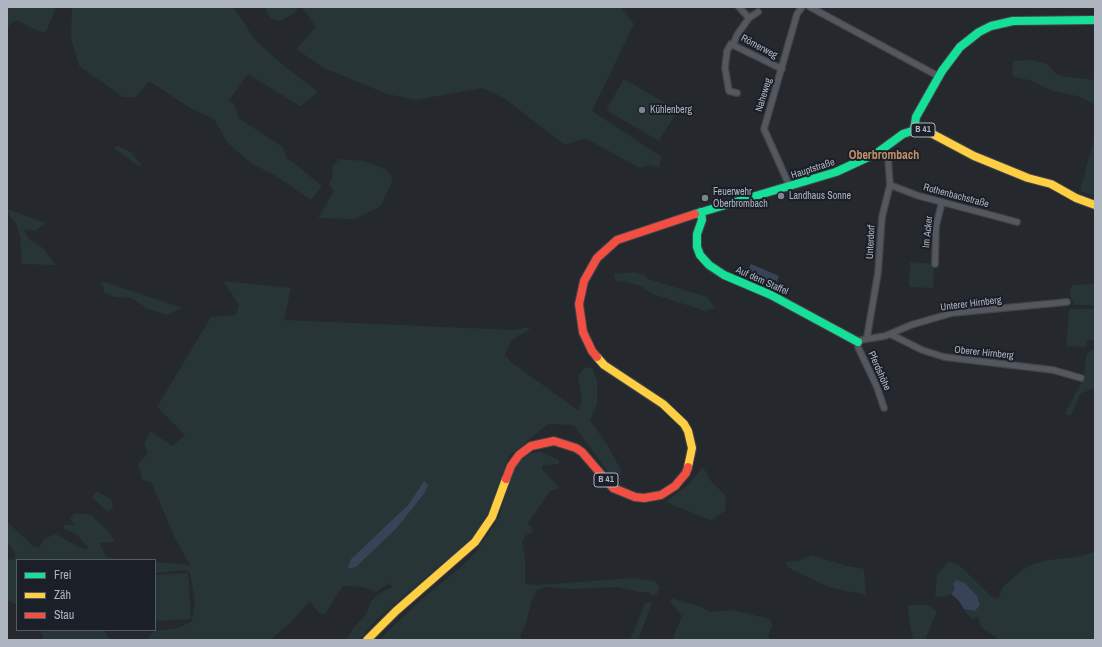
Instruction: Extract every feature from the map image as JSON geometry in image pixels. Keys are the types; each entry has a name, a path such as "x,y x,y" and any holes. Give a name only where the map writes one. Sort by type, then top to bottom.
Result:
{"main road":[{"path":"914,130 916,117 938,76 949,60 966,41 985,29 1005,22 1095,20"},
{"name":"Hauptstraße","path":"367,640 396,611 461,556 475,542 492,517 511,466 520,455 531,446 554,441 576,448 582,452 613,488 635,498 652,497 664,493 675,486 686,473 692,448 684,424 663,404 604,365 587,342 580,320 580,300 584,281 597,258 618,240 637,233 701,212 790,187 836,172 884,149 903,134 914,130"},
{"name":"B 41","path":"914,130 927,131 960,150 1028,178 1051,184 1076,198 1095,205"},
{"name":"Auf dem Staffel","path":"701,212 702,220 696,234 697,247 700,255 709,265 724,275 772,295 858,342"}],"street":[{"path":"739,7 749,18"},
{"name":"Naheweg","path":"790,187 764,129 797,14 802,7"},
{"path":"810,7 938,76"},
{"name":"Römerweg","path":"758,12 749,18 737,35 733,45 782,69"},
{"path":"733,45 731,44 727,51 725,68 729,91 737,93"},
{"name":"Unterdorf","path":"867,337 878,277 882,217 890,185 888,158 884,149"},
{"name":"Rothenbachstraße","path":"890,185 919,196 1017,222"},
{"name":"Im Acker","path":"935,264 936,226 942,202"},
{"name":"Unterer Hirnberg","path":"858,342 867,337 890,334 911,325 952,314 1067,302"},
{"name":"Oberer Hirnberg","path":"890,334 922,350 944,357 1053,370 1080,378"},
{"name":"Pferdshöhe","path":"858,342 860,351 878,387 884,408"}],"shaded area":[{"path":"7,7 56,7 46,32 37,31 17,20 10,24 7,30"},
{"path":"72,7 233,7 256,41 288,69 318,92 300,106 248,74 228,102 234,103 238,118 283,147 287,158 322,186 311,200 273,174 252,164 227,142 214,119 190,108 149,81 136,97 123,97 79,66 71,38"},
{"path":"265,7 299,7 293,14 280,21 270,18"},
{"path":"302,7 621,7 634,24 592,111 662,157 659,167 648,165 640,168 585,138 565,145 504,98 482,88 416,100 387,94 324,68 296,49 316,27"},
{"path":"1032,60 1047,64 1055,73 1061,76 1095,80 1095,104 1077,96 1053,91 1029,80 1014,77 1012,73 1013,61"},
{"name":"Kühlenberg","path":"624,79 678,110 659,141 606,110"},
{"path":"1095,135 1095,196 1080,191"},
{"path":"118,146 131,152 141,165 140,167 114,148"},
{"path":"339,159 364,161 387,170 393,179 381,206 355,219 318,218 334,191 329,185 333,174 332,167"},
{"path":"7,209 46,223 35,231 23,229 29,239 43,248 56,265 22,264 20,237 16,223 10,217"},
{"path":"910,262 934,264 933,288 909,287"},
{"path":"634,272 643,274 648,279 707,297 715,308 705,311 653,294 641,286 623,281 616,282 614,274"},
{"path":"101,281 182,308 166,315 146,308 132,298 115,297 105,293"},
{"path":"223,281 291,288 284,320 514,330 528,327 530,329 512,340 505,355 511,362 579,411 582,400 578,376 584,368 592,367 597,381 597,404 590,420 608,446 622,472 613,479 574,425 548,424 509,456 487,515 473,537 375,621 359,640 346,640 352,630 367,613 370,603 378,594 392,587 390,583 376,592 364,587 343,586 325,614 319,613 310,601 289,624 270,640 148,640 154,631 179,628 192,621 195,601 190,573 185,570 156,573 156,562 190,565 175,538 151,482 142,480 138,464 148,453 144,445 150,431 172,446 185,435 157,407 211,317 236,315 239,305","holes":["424,482 424,494 396,529 356,567 347,569 351,559 395,519 408,505"]},
{"path":"1095,284 1095,305 1074,305 1070,295 1070,288 1073,285"},
{"path":"1069,309 1095,309 1095,340 1087,340 1087,347 1066,346"},
{"path":"1091,350 1095,350 1095,390 1093,388 1080,394 1071,415 1065,414 1081,383 1085,371 1086,356"},
{"path":"540,452 559,460 559,464 543,465 542,469 560,488 550,491 528,523 534,531 525,536 522,542 525,558 525,584 538,585 633,578 654,581 660,587 657,594 653,596 649,592 639,592 618,587 572,589 547,587 537,590 532,600 526,623 520,636 523,640 379,640 424,597 462,566 476,552 498,519 515,466 529,454"},
{"path":"703,467 711,481 726,496 725,511 711,520 665,502 687,486"},
{"path":"97,491 112,500 113,507 108,512 92,497"},
{"path":"75,513 91,515 109,532 115,542 99,543 106,557 121,559 16,559 16,604 7,600 7,561 15,558 15,553 7,542 7,522 33,546 39,548 44,539 56,534 78,547 87,550 88,547 77,535 63,528 64,525 75,525 70,518"},
{"path":"1095,552 1095,640 1000,640 981,627 978,617 971,619 964,609 975,611 955,589 951,594 943,597 935,596 937,575 949,561 959,565 992,597 998,599 1003,587 1022,570 1033,564 1048,560 1076,557"},
{"path":"811,555 847,566 864,569 866,595 828,587 787,567 786,562 798,561"},
{"path":"188,573 191,619 156,621 156,575"},
{"path":"671,598 701,607 710,612 732,610 770,619 772,625 768,637 773,640 672,640 682,616 671,603"},
{"path":"645,603 652,603 638,640 628,640 631,638"},
{"path":"907,605 928,605 937,611 925,640 913,640"},
{"path":"41,631 104,631 109,640 43,640"}],"water":[{"path":"751,264 779,276 775,287 749,277 747,272"},
{"path":"424,481 428,485 424,494 396,529 356,567 347,569 351,559 408,505"},
{"path":"956,580 965,583 977,596 980,605 975,611 964,609 959,601 951,594 955,589 953,584"}],"traffic: fast":[{"path":"914,130 916,117 942,71 960,47 979,32 991,26 1013,21 1095,20"},
{"path":"695,214 836,172 877,153 903,134 915,130"},
{"path":"701,212 702,220 697,234 697,247 700,255 709,265 724,275 771,295 858,342"}],"traffic: slow":[{"path":"915,130 927,131 974,156 1028,178 1051,184 1076,198 1095,205"},
{"path":"597,357 604,365 663,404 684,424 688,431 692,448 688,467"},
{"path":"367,640 396,611 475,542 492,517 506,479"}],"traffic: jam":[{"path":"597,357 592,351 583,332 579,304 584,281 597,258 617,240 695,214"},
{"path":"506,479 511,466 519,455 531,446 554,441 576,448 582,452 613,488 635,497 644,498 661,495 675,486 686,473 688,467"}],"place":[{"name":"Kühlenberg","path":"642,110"},
{"name":"Landhaus Sonne","path":"781,196"},
{"name":"Feuerwehr Oberbrombach","path":"705,198"}],"district":[{"name":"Oberbrombach","path":"884,156"}]}
